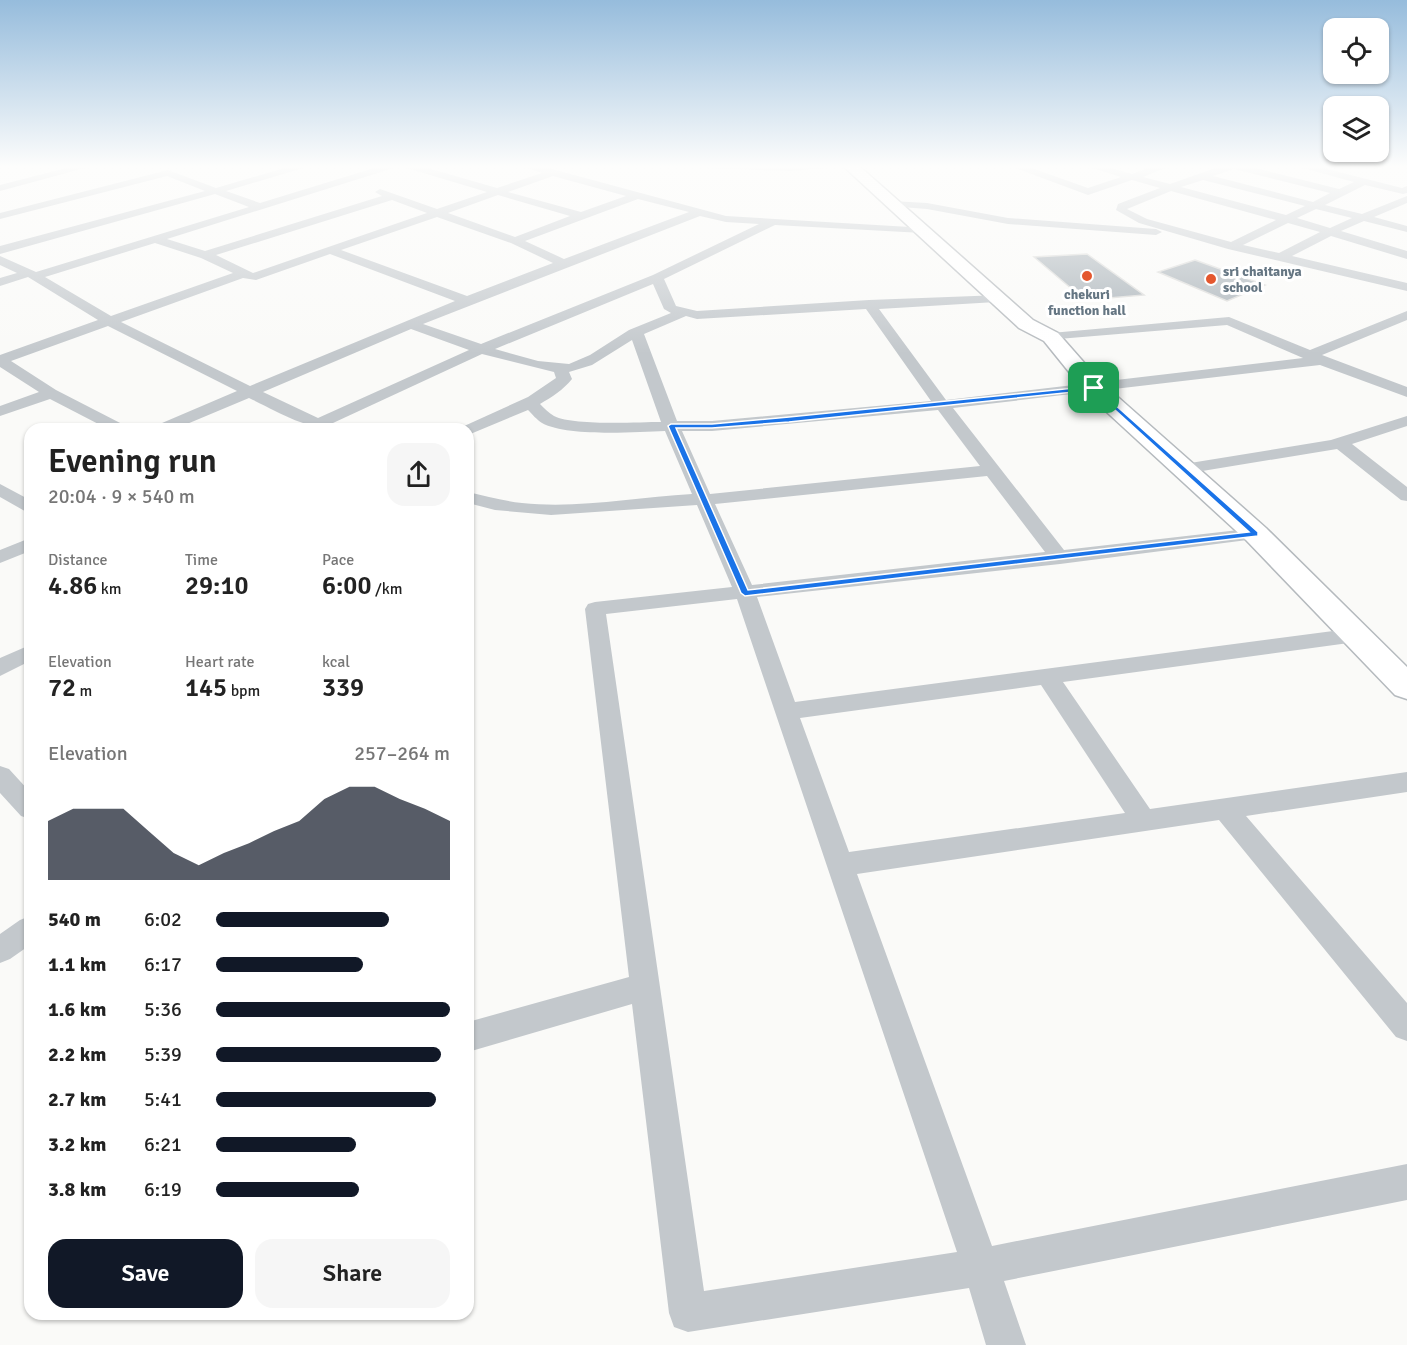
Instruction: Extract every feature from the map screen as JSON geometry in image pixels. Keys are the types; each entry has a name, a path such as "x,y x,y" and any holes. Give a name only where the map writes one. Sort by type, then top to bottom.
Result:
{"main road":[{"path":"920,228 1026,324 1051,338 1094,388 1256,534 1407,687"}],"street":[{"path":"0,250 81,228"},
{"path":"0,282 192,228"},
{"path":"205,255 292,228"},
{"path":"155,239 205,255 252,277 392,228"},
{"path":"481,228 564,263"},
{"path":"515,241 550,228"},
{"path":"176,423 467,301 658,228"},
{"path":"332,423 482,349 657,278 761,228"},
{"path":"875,228 923,230"},
{"path":"1083,228 1187,234"},
{"path":"1166,228 1280,258 1407,287"},
{"path":"1232,246 1268,228"},
{"path":"1316,228 1407,255"},
{"path":"1280,258 1339,228"},
{"path":"330,250 467,301"},
{"path":"0,260 32,274 111,322 314,423"},
{"path":"0,360 244,273"},
{"path":"657,278 671,309 697,315 996,298"},
{"path":"869,304 942,405 1060,558"},
{"path":"412,325 482,349 560,369 585,363 636,332 685,312"},
{"path":"529,402 547,419 560,423 596,427 712,426 942,405 1094,388 1316,358 1407,315"},
{"path":"1051,338 1229,321 1316,358 1407,392"},
{"path":"636,332 671,426 745,593 981,1267 1006,1345"},
{"path":"0,360 51,393 108,423"},
{"path":"474,427 559,386 564,379 560,369"},
{"path":"0,411 51,393"},
{"path":"1184,469 1340,443 1407,421"},
{"path":"1340,443 1407,496"},
{"path":"474,499 515,508 557,509 691,499 705,500 992,470"},
{"path":"0,489 24,504"},
{"path":"1256,534 595,609 688,1313 981,1267 1407,1182"},
{"path":"0,557 24,547"},
{"path":"787,711 1356,635"},
{"path":"0,668 24,655"},
{"path":"1047,676 1144,820"},
{"path":"841,865 1407,782"},
{"path":"2,783 24,803"},
{"path":"1225,809 1407,1026"},
{"path":"0,950 24,933"},
{"path":"474,1035 645,986"}],"building":[{"name":"chekuri function hall","path":"1087,254 1144,295 1085,300 1034,257"},
{"name":"sri chaitanya school","path":"1195,260 1265,285 1227,301 1158,272"}],"place":[{"name":"chekuri function hall","path":"1087,276"},
{"name":"sri chaitanya school","path":"1211,279"}],"route":[{"path":"1094,388 1256,534 745,593 671,426 712,426 942,405 1094,388"}]}
